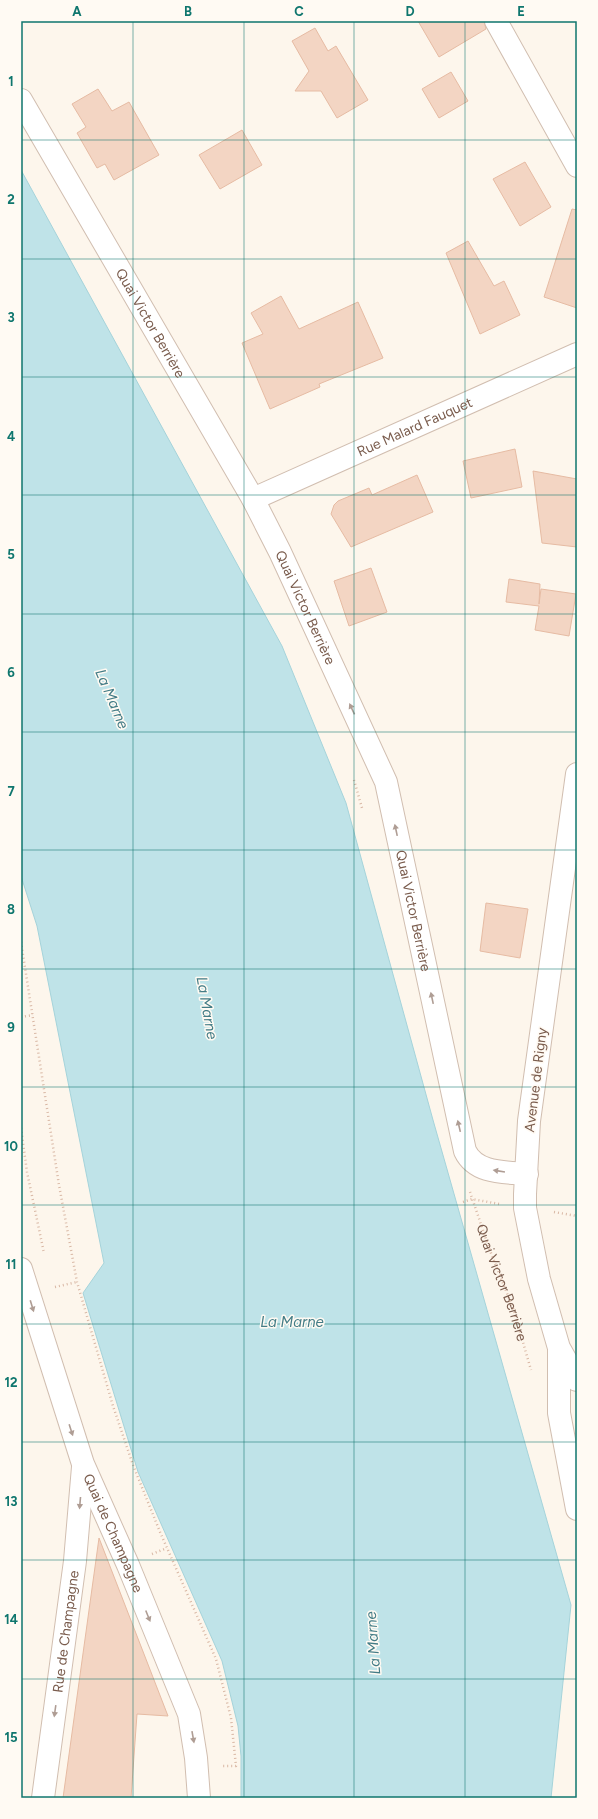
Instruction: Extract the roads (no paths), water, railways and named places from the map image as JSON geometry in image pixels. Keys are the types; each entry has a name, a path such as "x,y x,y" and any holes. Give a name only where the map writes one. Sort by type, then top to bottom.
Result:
{"street":[{"path":"496,21 577,166"},
{"name":"Quai Victor Berrière","path":"21,100 253,499 280,552 386,782 465,1151 472,1162 486,1169 527,1174"},
{"name":"Rue Malard Fauquet","path":"253,499 577,354"},
{"name":"Avenue de Rigny","path":"577,774 574,816 529,1122 525,1208 534,1262 560,1348 577,1380"},
{"name":"Quai de Champagne","path":"21,1269 83,1464 128,1565 189,1714 196,1758 199,1798"},
{"path":"560,1348 559,1392 561,1421 577,1508"},
{"name":"Rue de Champagne","path":"44,1798 75,1561 83,1464"}],"water":[{"name":"La Marne","path":"21,170 282,646 346,803 433,1120 571,1605 551,1798 241,1798 241,1756 238,1726 222,1661 138,1472 83,1293 104,1263 37,926 21,876"}]}
